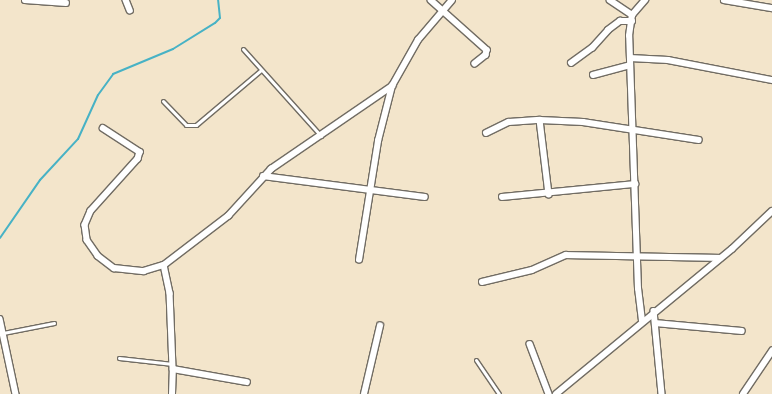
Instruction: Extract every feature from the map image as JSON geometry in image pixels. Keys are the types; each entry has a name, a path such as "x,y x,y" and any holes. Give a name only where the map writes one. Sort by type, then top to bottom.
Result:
{"street":[{"path":"25,0 66,3"},
{"path":"126,0 130,10"},
{"path":"431,0 487,50 486,55 475,64"},
{"path":"359,260 378,141 392,86 418,40 452,0"},
{"path":"610,0 632,18"},
{"path":"642,321 630,58 632,18 645,0"},
{"path":"724,0 772,8"},
{"path":"571,63 592,48 608,30 620,22 632,18"},
{"path":"630,58 668,60 772,80"},
{"path":"593,75 630,65"},
{"path":"103,128 140,152 138,159 91,211 85,225 87,240 98,256 114,268 144,271 164,265 228,216 264,176 299,148 321,136 392,86"},
{"path":"540,120 548,194"},
{"path":"486,133 509,122 540,120 633,128 698,140"},
{"path":"264,176 425,197"},
{"path":"502,197 548,194 635,184"},
{"path":"556,394 654,311 720,258 772,211"},
{"path":"482,282 532,270 566,255 638,255 720,258"},
{"path":"164,265 170,292 173,366 172,394"},
{"path":"654,311 662,394"},
{"path":"0,319 16,394"},
{"path":"655,323 742,331"},
{"path":"364,394 380,326"},
{"path":"530,344 549,394"},
{"path":"743,394 772,351"},
{"path":"173,366 246,382"}],"lane":[{"path":"242,49 321,136"},
{"path":"163,101 186,125 196,125 261,70"},
{"path":"3,333 54,323"},
{"path":"119,358 173,366"},
{"path":"476,360 499,394"}],"waterway":[{"path":"0,238 40,180 78,139 98,95 113,74 173,49 215,23 220,18 218,0"}]}
